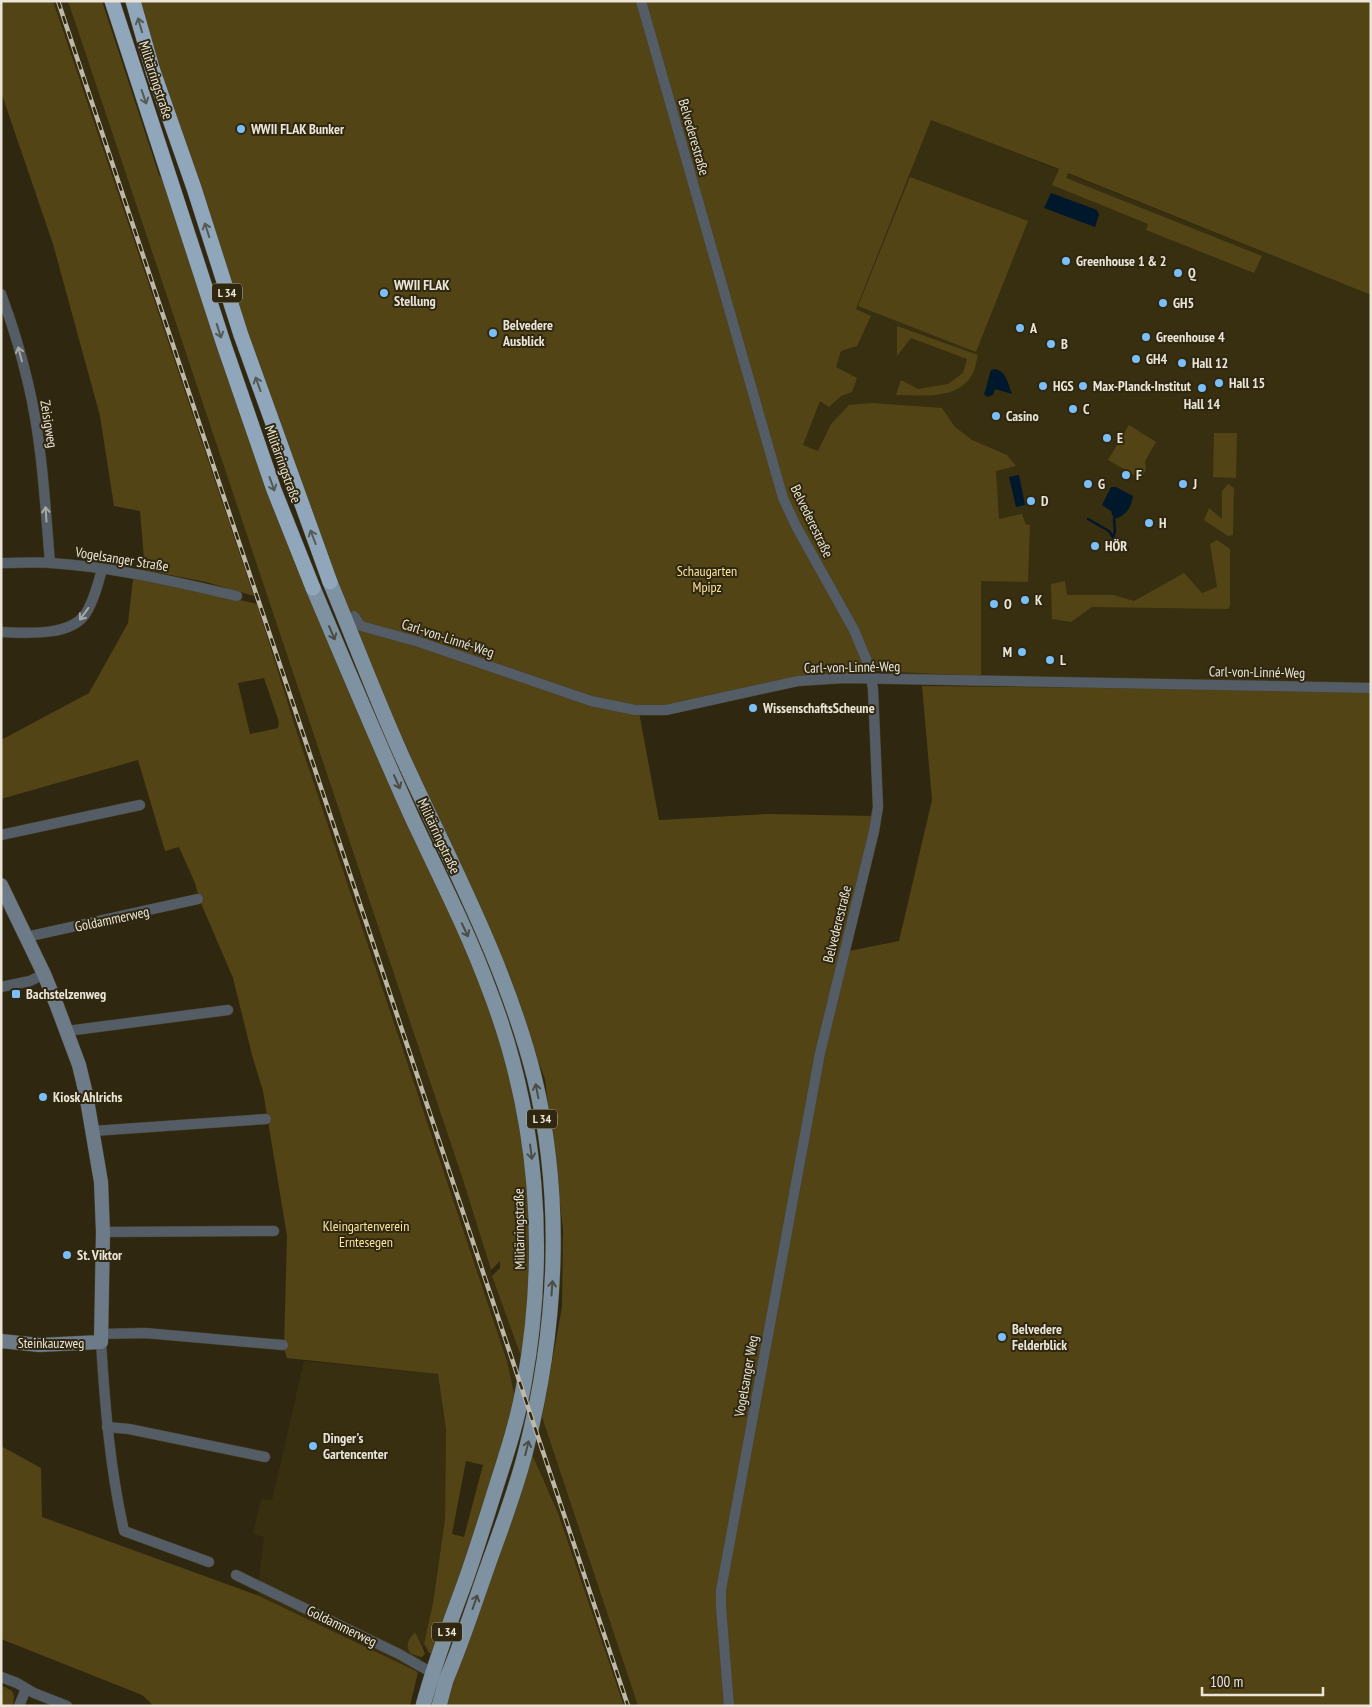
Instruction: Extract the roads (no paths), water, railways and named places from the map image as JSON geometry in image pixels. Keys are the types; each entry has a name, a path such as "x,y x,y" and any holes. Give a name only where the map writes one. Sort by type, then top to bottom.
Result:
{"highway":[{"name":"Militärringstraße","path":"112,1 224,344 274,490 313,588"},
{"name":"Militärringstraße","path":"133,1 240,335 330,582"}],"main road":[{"name":"Militärringstraße","path":"330,582 400,752 464,886 506,985 534,1078 545,1131 552,1185 552,1281 548,1337 539,1396 526,1453 446,1680 439,1706"},
{"name":"Militärringstraße","path":"313,588 386,759 471,943 490,991 506,1036 518,1080 528,1131 535,1184 537,1280 532,1334 524,1387 508,1451 474,1555 432,1673 424,1706"}],"street":[{"name":"Belvederestraße","path":"640,1 783,498 796,526 858,638 872,679 878,806 874,832 820,1053"},
{"name":"Zeisigweg","path":"1,294 12,324 28,384 43,479 50,563"},
{"name":"Vogelsanger Straße","path":"1,562 50,563 102,569 172,580 238,596"},
{"path":"1,632 51,631 68,627 78,622 90,606 102,569"},
{"name":"Carl-von-Linné-Weg","path":"354,616 361,626 419,642 591,701 635,710 666,710 798,681 844,678 1371,688"},
{"path":"1,835 140,805"},
{"path":"1,886 44,974 79,1065 93,1131 101,1182 103,1232 101,1338 107,1428 112,1472 124,1531 209,1562"},
{"name":"Goldammerweg","path":"26,937 198,900"},
{"path":"1,987 30,981 44,974"},
{"path":"66,1031 228,1010"},
{"name":"Vogelsanger Weg","path":"729,1706 721,1590 820,1053"},
{"path":"93,1131 266,1119"},
{"path":"103,1232 274,1231"},
{"path":"101,1338 140,1333 283,1345"},
{"name":"Steinkauzweg","path":"1,1341 14,1344 39,1345 101,1338"},
{"path":"107,1428 129,1429 265,1457"},
{"name":"Goldammerweg","path":"236,1575 399,1654 446,1680"},
{"path":"1,1677 67,1706"},
{"path":"20,1706 26,1688"}],"water":[{"path":"1051,193 1097,210 1099,215 1095,227 1044,208"},
{"path":"995,369 1005,376 1012,394 995,389 993,395 987,397 984,394 991,370"},
{"path":"1019,475 1025,505 1016,507 1009,477"},
{"path":"1111,487 1116,487 1133,496 1127,511 1122,516 1114,519 1111,511 1102,505"}],"waterway":[{"path":"1088,519 1109,531 1113,537"},
{"path":"1114,519 1115,531 1113,538 1128,549"}],"railway":[{"path":"58,1 628,1706"}],"place":[{"name":"WWII FLAK Bunker","path":"241,129"},
{"name":"Greenhouse 1 & 2","path":"1066,261"},
{"name":"Q","path":"1178,273"},
{"name":"WWII FLAK Stellung","path":"384,293"},
{"name":"GH5","path":"1163,303"},
{"name":"A","path":"1020,328"},
{"name":"Belvedere Ausblick","path":"493,333"},
{"name":"Greenhouse 4","path":"1146,337"},
{"name":"B","path":"1051,344"},
{"name":"GH4","path":"1136,359"},
{"name":"Hall 12","path":"1182,363"},
{"name":"Hall 15","path":"1219,383"},
{"name":"HGS","path":"1043,386"},
{"name":"Max-Planck-Institut","path":"1083,386"},
{"name":"Hall 14","path":"1202,388"},
{"name":"C","path":"1073,409"},
{"name":"Casino","path":"996,416"},
{"name":"E","path":"1107,438"},
{"name":"F","path":"1126,475"},
{"name":"G","path":"1088,484"},
{"name":"J","path":"1183,484"},
{"name":"D","path":"1031,501"},
{"name":"H","path":"1149,523"},
{"name":"HÖR","path":"1095,546"},
{"name":"K","path":"1025,600"},
{"name":"O","path":"994,604"},
{"name":"M","path":"1022,652"},
{"name":"L","path":"1050,660"},
{"name":"WissenschaftsScheune","path":"753,708"},
{"name":"Bachstelzenweg","path":"16,994"},
{"name":"Kiosk Ahlrichs","path":"43,1097"},
{"name":"St. Viktor","path":"67,1255"},
{"name":"Belvedere Felderblick","path":"1002,1337"},
{"name":"Dinger's Gartencenter","path":"313,1446"}],"park label":[{"name":"Schaugarten Mpipz","path":"707,580"},
{"name":"Kleingartenverein Erntesegen","path":"366,1234"}]}
